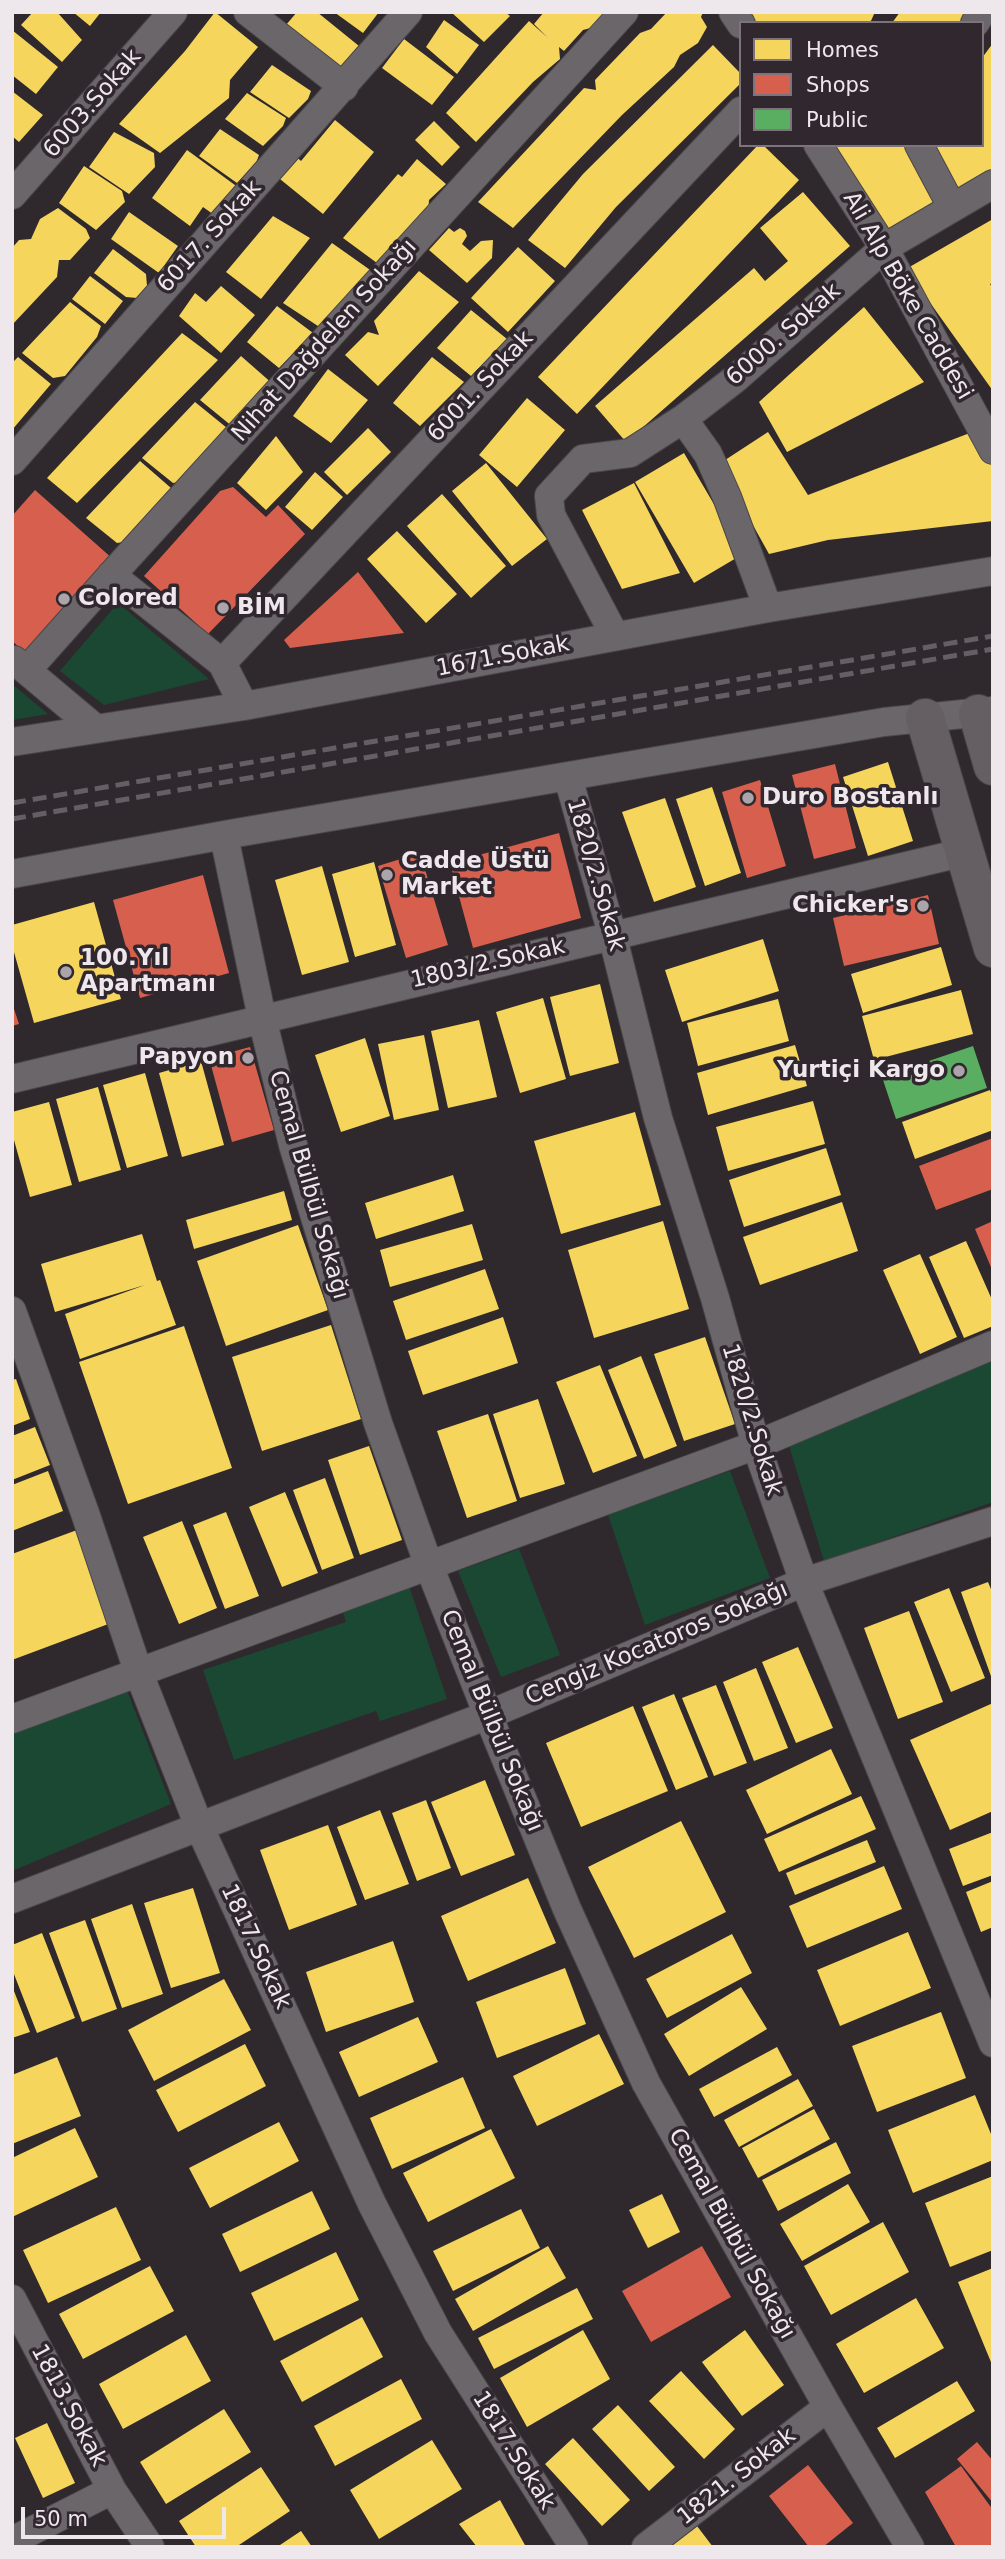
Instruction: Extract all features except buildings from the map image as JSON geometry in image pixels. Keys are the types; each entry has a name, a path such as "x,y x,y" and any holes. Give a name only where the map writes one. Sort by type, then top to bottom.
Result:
{"street":[{"name":"6003.Sokak","path":"12,195 173,12"},
{"path":"248,12 344,87"},
{"name":"6017. Sokak","path":"12,461 408,12"},
{"name":"Nihat Dağdelen Sokağı","path":"20,664 111,575 624,12"},
{"name":"6001. Sokak","path":"222,663 739,113"},
{"name":"Ali Alp Böke Caddesi","path":"819,147 884,248 990,435"},
{"path":"920,147 952,207"},
{"name":"6000. Sokak","path":"615,636 551,515 549,496 583,459 630,453 682,419 734,379 884,248 993,184"},
{"path":"682,419 708,454 768,608"},
{"name":"1671.Sokak","path":"12,742 243,706 768,608 993,571"},
{"path":"111,575 222,663 243,706"},
{"path":"20,664 95,728"},
{"path":"12,874 884,722 985,713 993,766"},
{"path":"925,718 993,948"},
{"name":"1820/2.Sokak","path":"568,776 612,934 657,1118 715,1298 756,1445 804,1582 993,2043"},
{"name":"Cemal Bülbül Sokağı","path":"224,836 262,1018 297,1158 378,1423 429,1566 488,1715 568,1909 646,2083 910,2547"},
{"name":"1803/2.Sokak","path":"12,1079 965,852"},
{"name":"1817.Sokak","path":"12,1311 85,1513 138,1671 199,1826 372,2204 432,2321 574,2547"},
{"path":"12,1719 756,1445 993,1345"},
{"name":"Cengiz Kocatoros Sokağı","path":"12,1899 488,1715 804,1582 993,1521"},
{"name":"1813.Sokak","path":"12,2299 112,2490 150,2547"},
{"name":"1821. Sokak","path":"646,2547 828,2407"},
{"path":"12,2541 112,2490"}],"green space":[{"path":"118,603 209,679 104,705 60,671"},
{"path":"12,684 48,714 12,720"},
{"path":"993,1361 993,1502 824,1561 787,1439"},
{"path":"730,1471 770,1578 645,1625 608,1515"},
{"path":"519,1549 560,1655 501,1677 458,1571"},
{"path":"409,1586 447,1699 380,1721 376,1711 234,1760 203,1670 346,1622 342,1609"},
{"path":"126,1688 171,1804 12,1871 12,1731"}],"railway":[{"path":"12,803 993,636"},
{"path":"12,819 993,649"}],"place":[{"name":"Colored","path":"64,599"},
{"name":"BİM","path":"223,608"},
{"name":"Duro Bostanlı","path":"748,798"},
{"name":"Cadde Üstü Market","path":"387,875"},
{"name":"Chicker's","path":"923,906"},
{"name":"100.Yıl Apartmanı","path":"66,972"},
{"name":"Papyon","path":"248,1058"},
{"name":"Yurtiçi Kargo","path":"959,1071"}]}
